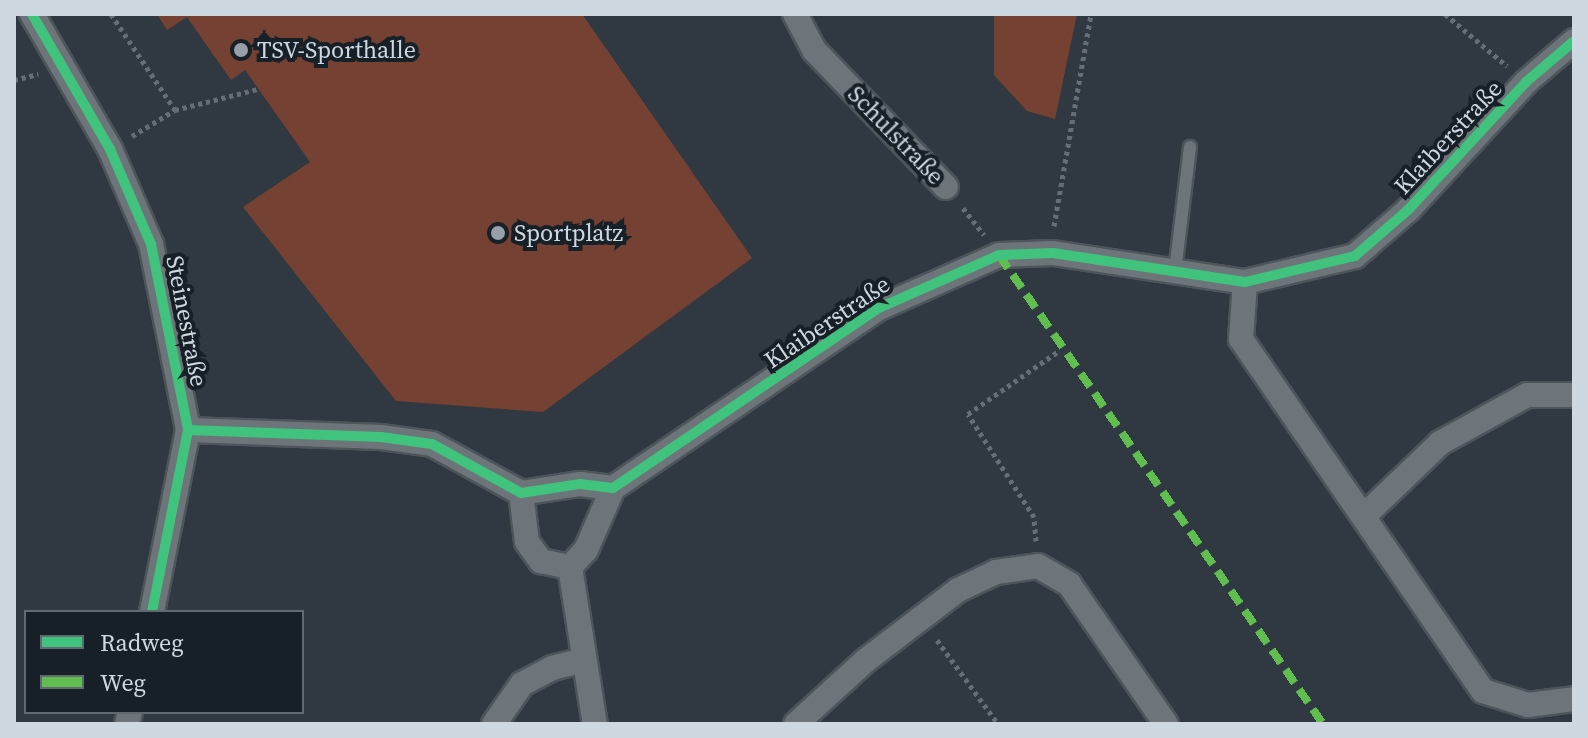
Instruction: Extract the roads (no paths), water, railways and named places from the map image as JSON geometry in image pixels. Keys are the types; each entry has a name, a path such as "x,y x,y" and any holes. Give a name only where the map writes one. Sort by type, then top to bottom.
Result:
{"street":[{"name":"Steinestraße","path":"32,14 110,149 151,244 188,430 152,610"},
{"name":"Schulstraße","path":"795,14 814,50 946,187"},
{"name":"Klaiberstraße","path":"613,488 879,308 931,281 999,255 1053,253 1245,282 1355,256 1408,210 1526,82 1574,41"},
{"path":"1245,282 1241,339 1483,691 1528,705 1574,699"},
{"path":"1364,516 1440,443 1527,395 1574,395"},
{"path":"188,430 381,437 432,444 521,493 580,484 613,488 586,550 570,567"},
{"path":"521,493 527,542 541,561 570,567"},
{"path":"796,724 827,714 919,617 996,572 1038,566 1069,584 1166,724"},
{"path":"570,567 595,724"},
{"path":"494,724 522,684 552,668 583,660"}],"lane":[{"path":"1175,271 1190,147"}],"place":[{"name":"TSV-Sporthalle","path":"241,50"},
{"name":"Sportplatz","path":"498,233"}]}
